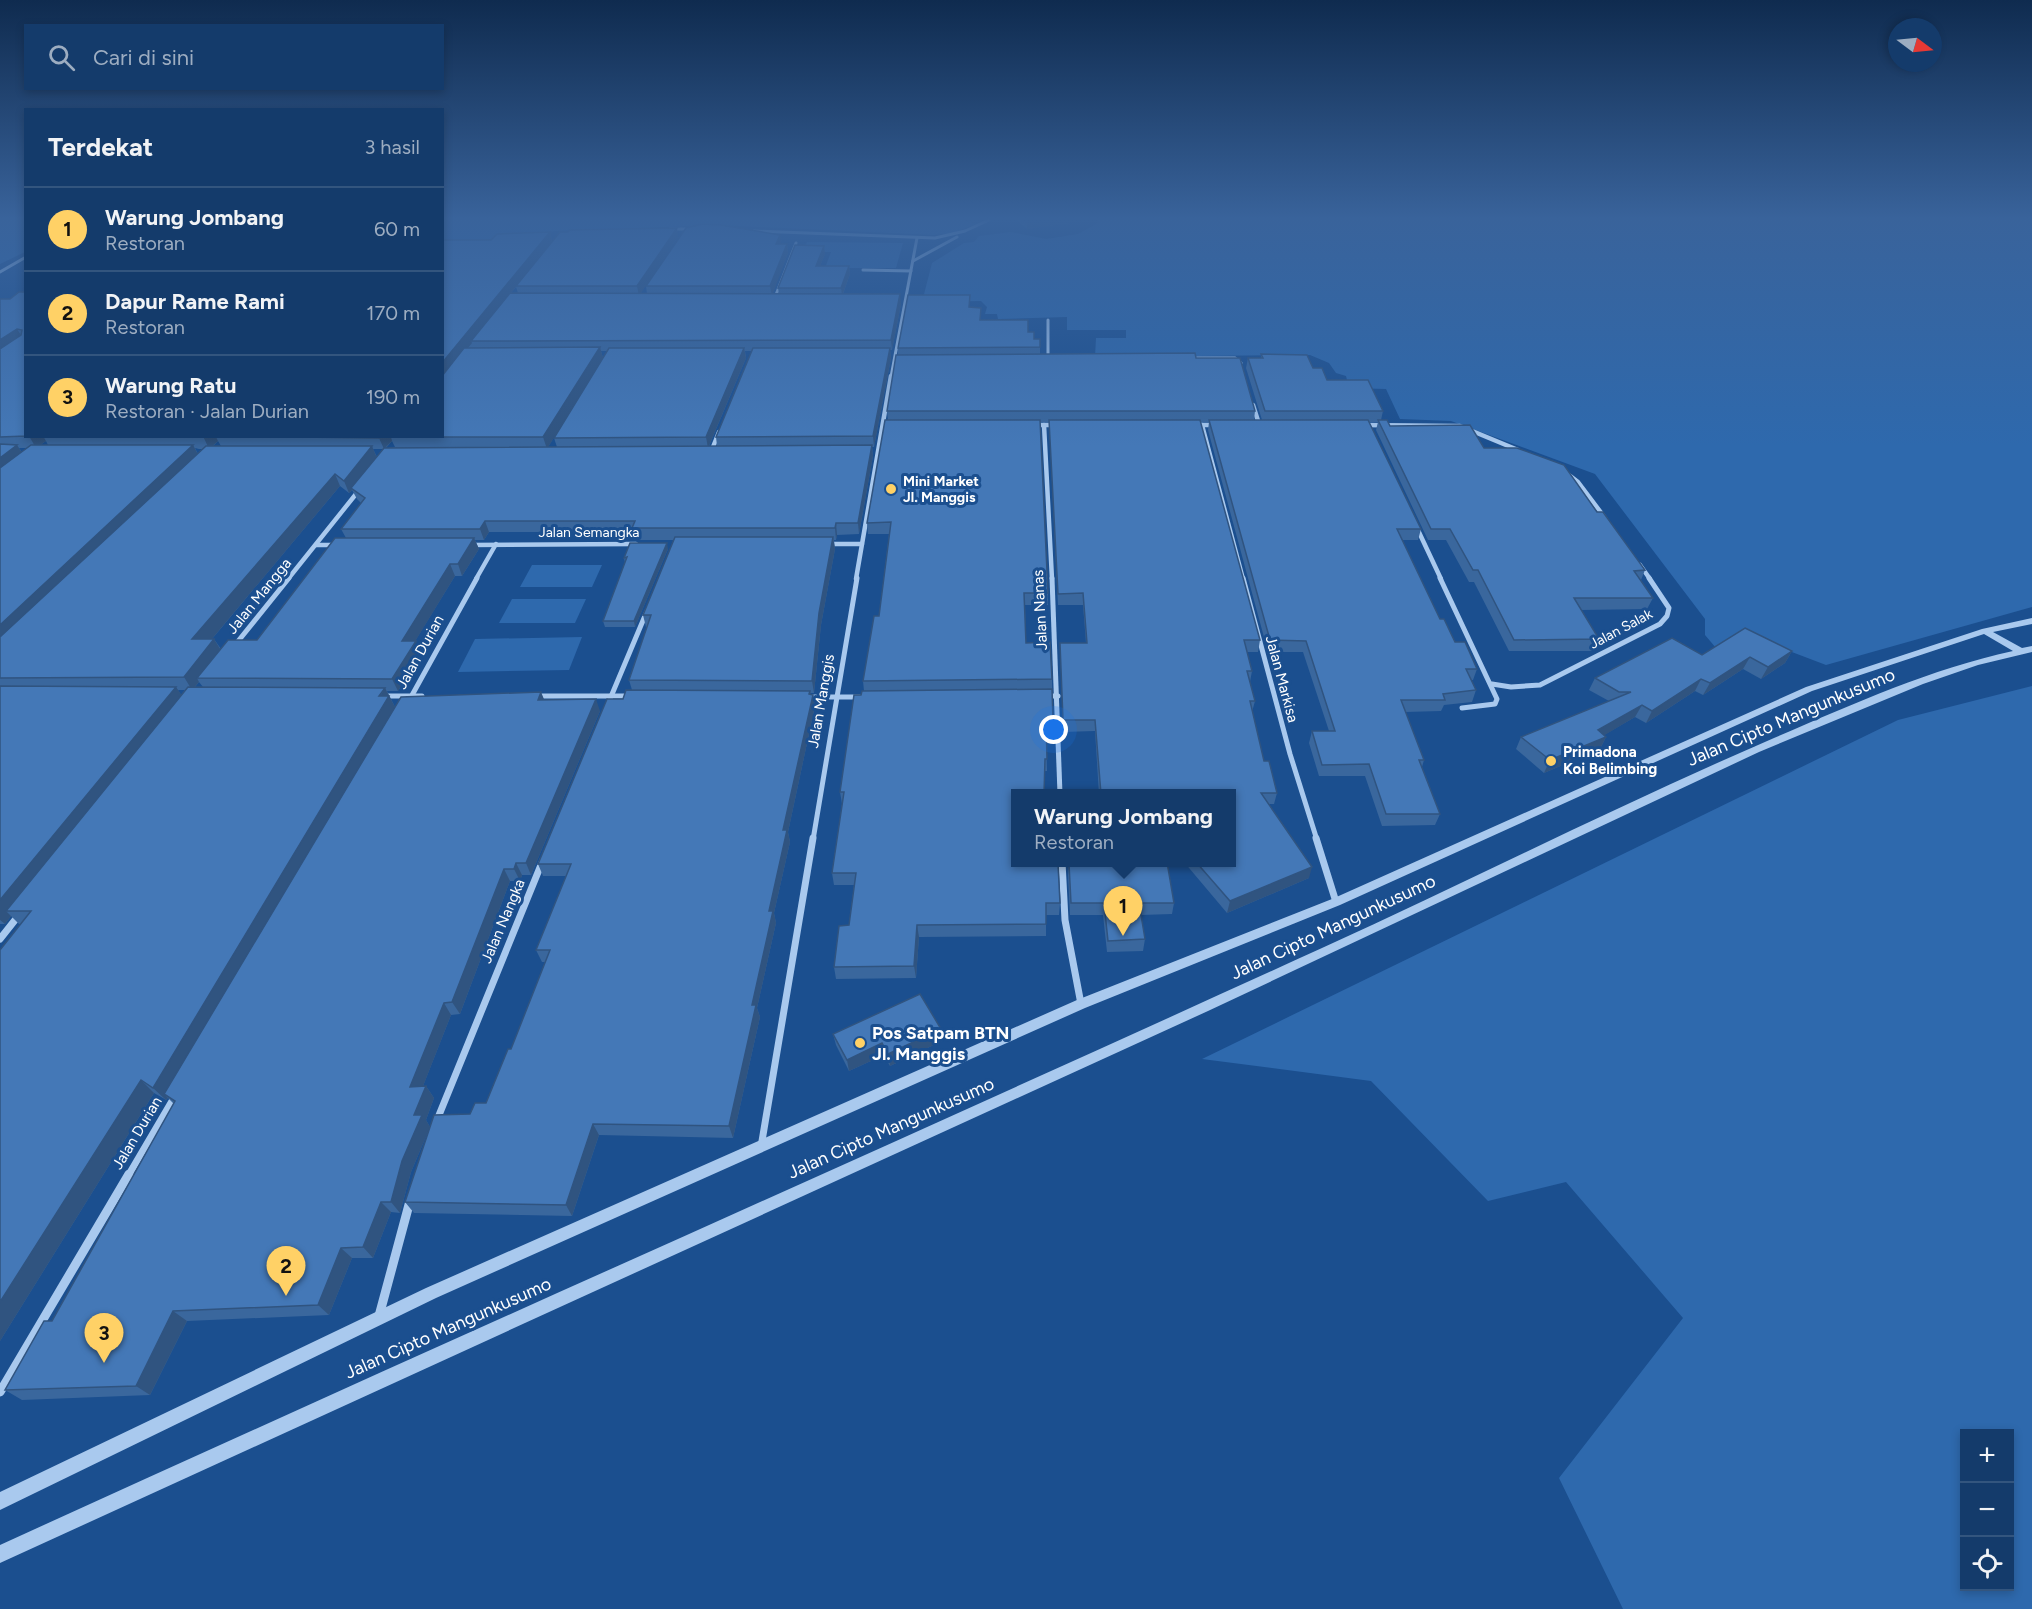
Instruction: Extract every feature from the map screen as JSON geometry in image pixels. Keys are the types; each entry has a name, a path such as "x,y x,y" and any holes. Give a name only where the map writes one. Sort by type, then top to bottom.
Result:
{"street":[{"path":"774,300 776,295"},
{"name":"Jalan Manggis","path":"761,1147 882,426 906,295"},
{"path":"763,300 786,300"},
{"path":"1047,320 1048,360"},
{"path":"1189,358 1235,358 1240,362 1244,373"},
{"path":"1036,360 1060,360"},
{"path":"894,361 906,361"},
{"path":"1252,404 1259,424"},
{"path":"1247,425 1270,424"},
{"path":"1020,425 1066,425"},
{"name":"Jalan Nanas","path":"1044,425 1058,696 1060,789"},
{"path":"1191,425 1225,425"},
{"name":"Jalan Markisa","path":"1202,425 1290,754 1336,902"},
{"path":"1357,425 1460,426 1528,455"},
{"path":"1368,425 1373,436"},
{"path":"882,426 893,426"},
{"path":"711,452 720,430"},
{"path":"866,451 878,451"},
{"path":"699,452 723,452"},
{"path":"1558,468 1578,482 1613,528"},
{"name":"Jalan Mangga","path":"233,648 365,482"},
{"path":"1414,522 1492,684 1497,699 1495,705 1462,708"},
{"name":"Jalan Durian","path":"405,706 496,544"},
{"name":"Jalan Semangka","path":"462,545 639,544"},
{"path":"815,544 862,544"},
{"path":"316,545 338,545"},
{"name":"Jalan Salak","path":"1492,684 1519,687 1540,685 1660,624 1667,616 1669,608 1634,557"},
{"path":"607,707 652,598"},
{"name":"Jalan Cipto Mangunkusumo","path":"0,1502 378,1317 1081,1004 1336,902 1809,689 1984,631 2032,621"},
{"path":"1984,631 2026,650"},
{"name":"Jalan Cipto Mangunkusumo","path":"0,1554 357,1389 1374,929 1742,756 1897,690 1958,668 2026,650"},
{"path":"375,696 434,696"},
{"path":"529,696 635,696"},
{"path":"1035,696 1058,696"},
{"path":"800,697 871,697"},
{"name":"Jalan Nangka","path":"432,1132 549,847"},
{"path":"1062,867 1065,920 1081,1004"},
{"path":"0,939 22,912"},
{"name":"Jalan Durian","path":"0,1392 181,1085"},
{"path":"378,1317 411,1198"}],"shaded area":[{"path":"924,295 2032,295 2032,607 1826,665 1745,634 1716,648 1705,635 1705,619 1595,474 1451,421 1400,419 1386,389 1349,388 1346,376 1336,373 1329,363 1310,355 1095,357 1096,338 1126,338 1126,330 1067,330 1067,317 998,319 997,314 985,314 987,307 981,301 922,302"},
{"path":"532,565 602,565 592,587 520,587"},
{"path":"512,599 586,599 575,623 499,623"},
{"path":"582,637 569,670 458,672 475,639"},
{"path":"2032,686 2032,1609 1623,1609 1559,1478 1683,1318 1566,1182 1488,1201 1371,1081 1202,1059 1898,720"}],"building":[{"path":"15,295 24,295 24,436 0,437 0,349 21,335 22,330 17,329 0,340 0,299 10,299"},
{"path":"444,295 498,295 444,361"},
{"path":"508,295 900,295 891,340 471,341"},
{"path":"908,295 970,295 969,307 981,308 980,320 1028,320 1028,332 1034,332 1034,339 1040,339 1040,347 898,348"},
{"path":"600,347 543,437 444,437 444,373 464,348"},
{"path":"609,348 744,348 706,437 554,438"},
{"path":"753,348 890,348 873,436 716,437"},
{"path":"1195,353 1196,358 1240,358 1255,411 887,411 896,355"},
{"path":"1261,354 1307,355 1313,368 1322,368 1327,380 1368,380 1383,411 1265,411 1248,358 1263,358"},
{"path":"885,420 1040,420 1048,593 1024,593 1026,643 1050,642 1052,679 863,681 874,616 879,616 891,522 867,523"},
{"path":"1049,420 1200,420 1260,640 1244,640 1252,671 1247,671 1255,701 1250,701 1264,761 1269,761 1277,793 1261,793 1312,867 1230,901 1200,867 1236,867 1236,789 1101,789 1095,720 1063,720 1060,643 1087,643 1083,593 1058,594"},
{"path":"1209,420 1368,420 1421,529 1397,529 1440,619 1444,619 1455,642 1465,642 1477,669 1466,669 1476,690 1443,694 1445,700 1401,700 1424,760 1419,760 1440,814 1386,814 1369,764 1322,765 1312,731 1335,731 1306,641 1270,640"},
{"path":"1378,420 1387,420 1390,426 1470,425 1484,448 1517,448 1564,465 1597,512 1603,512 1645,570 1634,571 1653,598 1574,598 1599,639 1514,640 1478,570 1473,570 1450,529 1431,529"},
{"path":"0,444 17,445 0,458"},
{"path":"31,445 193,445 0,625 0,468"},
{"path":"872,445 858,523 836,523 835,528 632,528 635,521 485,521 480,529 341,529 365,498 351,488 384,448"},
{"path":"206,446 372,446 344,481 335,474 192,639 214,639 184,677 0,678 0,637"},
{"path":"675,537 833,537 819,613 812,681 629,680 651,615 643,615"},
{"path":"335,538 474,538 458,564 450,564 402,641 416,641 392,679 197,678 228,640 257,640"},
{"path":"630,543 667,543 634,621 603,621 627,557 624,558"},
{"path":"1745,628 1792,651 1768,667 1750,657 1710,683 1701,679 1652,711 1642,705 1598,730 1606,737 1550,760 1521,737 1631,692 1619,692 1595,678 1672,638 1702,655"},
{"path":"0,686 176,687 0,900"},
{"path":"188,687 385,688 379,696 389,696 153,1088 141,1080 0,1302 0,950 31,911 6,911"},
{"path":"1052,689 1053,720 1046,720 1047,759 1045,759 1044,789 1011,789 1011,867 1058,867 1060,903 1046,903 1046,924 917,925 914,966 834,967 839,926 849,925 856,873 832,873 844,792 840,792 854,695 861,695 862,691"},
{"path":"626,690 810,691 809,694 813,695 783,830 787,830 769,911 773,911 752,1005 756,1005 729,1126 593,1124 566,1205 405,1202 434,1115 470,1114 475,1103 486,1103 508,1049 511,1049 550,950 536,950 571,864 538,864 607,699 623,699"},
{"path":"541,692 538,700 596,699 526,863 516,863 514,869 504,869 452,1002 444,1003 410,1087 426,1086 414,1115 422,1115 402,1161 391,1202 381,1202 363,1247 341,1248 318,1305 173,1311 136,1386 5,1390 44,1321 52,1321 175,1101 164,1094 401,697"},
{"path":"1069,867 1168,867 1174,903 1139,903 1145,939 1108,941 1104,903 1071,903"},
{"path":"920,994 941,1029 888,1054 882,1043 847,1060 833,1034"}],"place":[{"name":"Mini Market Jl. Manggis","path":"891,489"},
{"name":"Primadona Koi Belimbing","path":"1551,761"},
{"name":"Warung Jombang","path":"1123,936"},
{"name":"Pos Satpam BTN Jl. Manggis","path":"860,1043"},
{"name":"Dapur Rame Rami","path":"286,1296"},
{"name":"Warung Ratu","path":"104,1363"}]}
